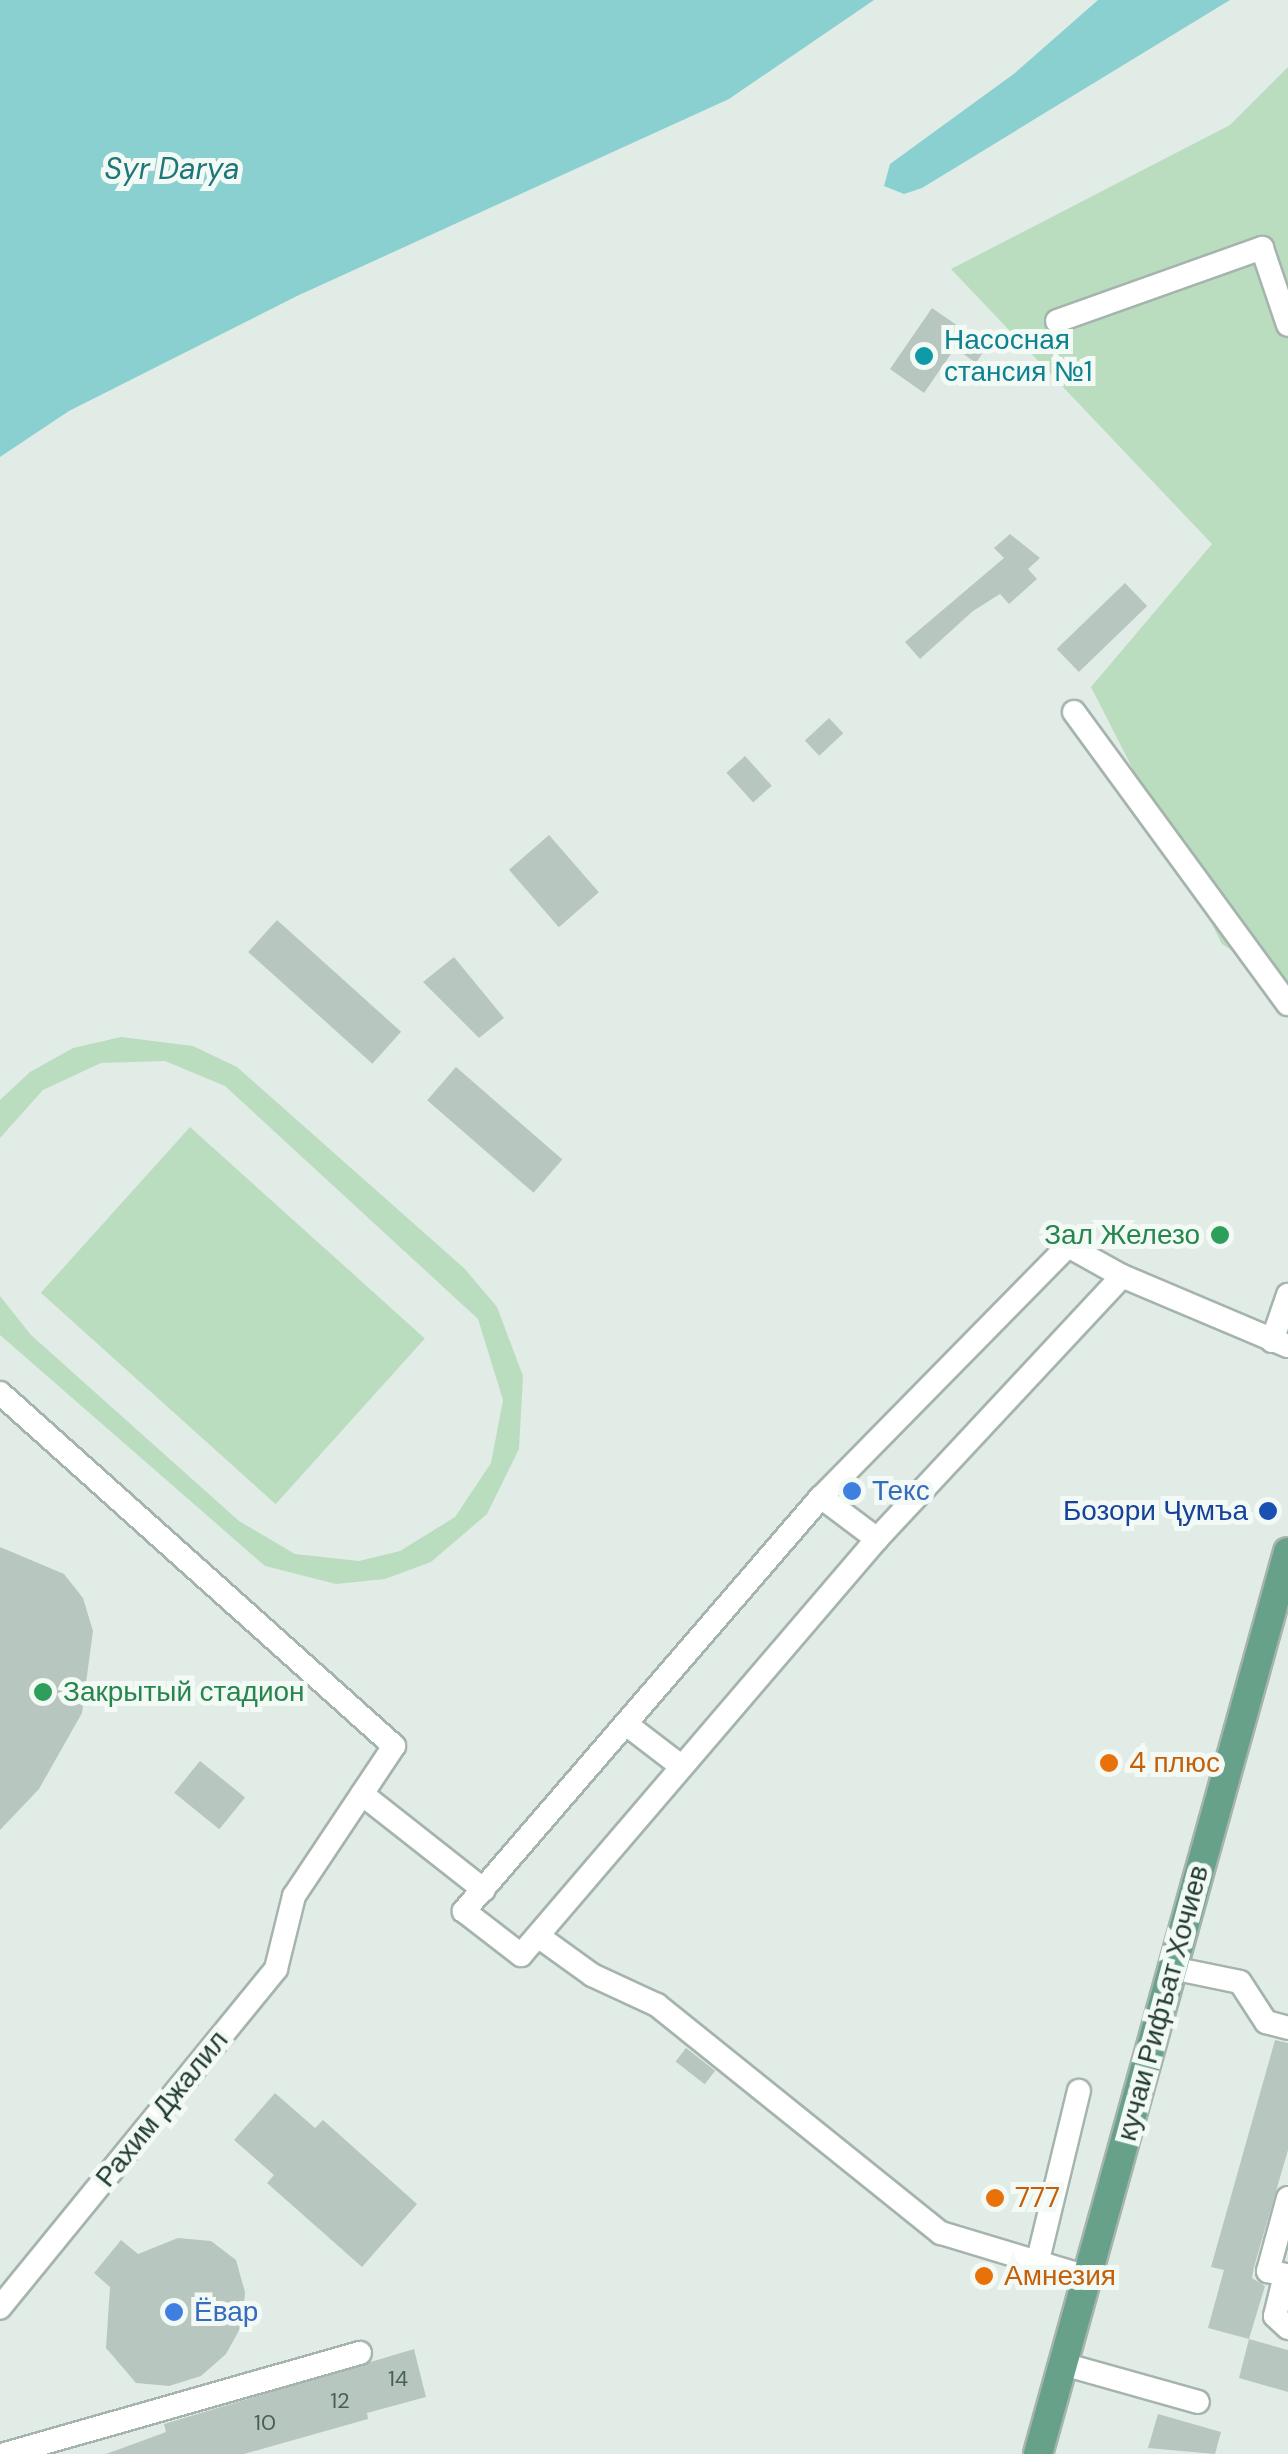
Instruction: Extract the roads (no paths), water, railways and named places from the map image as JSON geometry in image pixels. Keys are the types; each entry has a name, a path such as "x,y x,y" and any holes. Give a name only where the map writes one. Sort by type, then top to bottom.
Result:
{"main road":[{"name":"кучаи Рифъат Хочиев","path":"1038,2454 1288,1552"}],"street":[{"path":"1057,322 1262,248 1288,325"},
{"path":"1074,712 1288,1004"},
{"path":"1122,1276 877,1539 521,1955 464,1910 821,1498 1068,1246 1122,1276 1280,1344 1288,1294"},
{"name":"Рахим Джалил","path":"0,1393 394,1746 294,1896 276,1969 0,2308"},
{"path":"821,1498 877,1539"},
{"path":"626,1724 681,1766"},
{"path":"362,1794 484,1890"},
{"path":"538,1936 592,1975 657,2005 942,2233 1087,2276"},
{"path":"1172,1968 1240,1982 1266,2022 1288,2028"},
{"path":"1038,2260 1079,2091"},
{"path":"1288,2198 1268,2272 1285,2275 1275,2316 1288,2328"},
{"path":"5,2454 360,2353"},
{"path":"1063,2364 1198,2402"}],"water":[{"name":"Syr Darya","path":"0,0 874,0 729,99 297,296 69,411 0,457"},
{"path":"1098,0 1230,0 922,188 904,194 884,186 890,164 1015,73"}],"place":[{"name":"Насосная стансия №1","path":"924,356"},
{"name":"Зал Железо","path":"1220,1235"},
{"name":"Текс","path":"852,1491"},
{"name":"Бозори Ҷумъа","path":"1268,1511"},
{"name":"Закрытый стадион","path":"43,1692"},
{"name":"4 плюс","path":"1109,1763"},
{"name":"777","path":"995,2198"},
{"name":"Амнезия","path":"984,2276"},
{"name":"Ёвар","path":"174,2312"}]}
